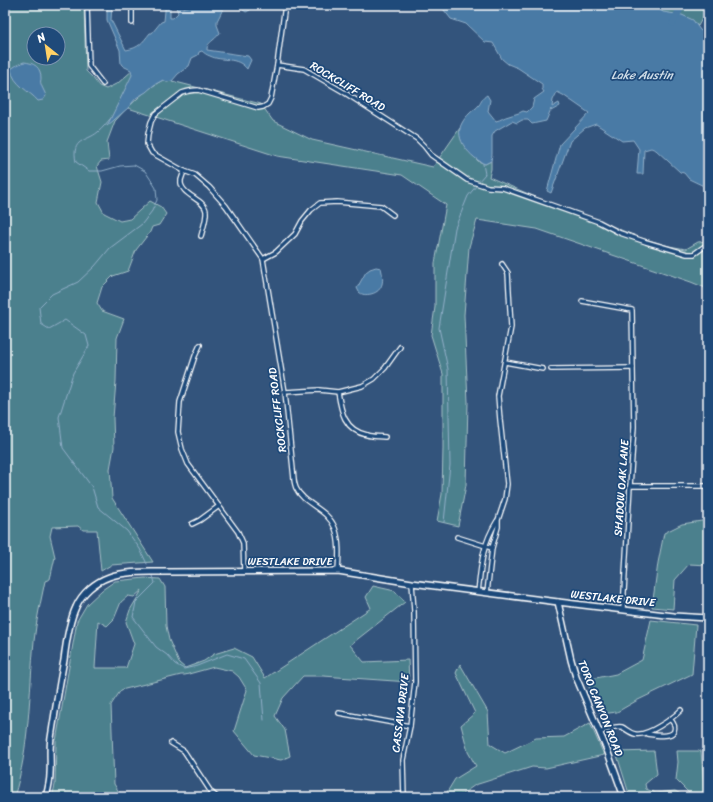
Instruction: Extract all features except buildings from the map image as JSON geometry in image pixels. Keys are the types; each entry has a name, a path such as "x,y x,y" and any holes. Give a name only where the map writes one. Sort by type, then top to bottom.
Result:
{"street":[{"path":"87,5 89,66 103,84"},
{"path":"132,5 132,23"},
{"path":"277,65 285,5"},
{"name":"ROCKCLIFF ROAD","path":"338,571 339,551 335,527 323,511 304,499 296,488 285,392 263,259 226,206 209,186 195,176 152,153 147,144 148,134 155,114 182,93 192,90 198,90 258,108 263,107 268,104 271,98 277,65 304,69 342,91 416,139 431,155 467,180 488,187 503,188 599,222 620,233 639,240 687,254 694,254 708,245"},
{"path":"184,171 181,181 183,188 206,208 207,213 201,236"},
{"path":"263,259 281,248 295,234 302,221 311,210 320,203 337,202 381,206 394,215"},
{"path":"478,592 482,557 486,542 498,520 505,499 507,484 498,396 510,332 508,273 502,264"},
{"name":"SHADOW OAK LANE","path":"582,301 632,310 634,427 623,609"},
{"path":"200,345 180,402 178,432 182,449 188,464 238,532 243,543 244,571"},
{"path":"285,392 319,390 338,392 362,386 374,379 385,368 400,347"},
{"path":"505,362 543,369"},
{"path":"551,368 633,368"},
{"path":"338,392 341,409 346,421 354,430 366,435 385,437"},
{"path":"630,486 708,486"},
{"path":"192,524 219,506"},
{"path":"487,593 492,548 498,527 498,520"},
{"path":"458,537 492,548"},
{"name":"WESTLAKE DRIVE","path":"46,797 50,773 50,745 71,621 76,607 87,591 96,583 116,574 135,572 338,571 412,584 674,616 708,618"},
{"name":"CASSAVA DRIVE","path":"404,797 404,760 415,682 412,584"},
{"name":"TORO CANYON ROAD","path":"558,602 575,673 600,733 624,797"},
{"path":"646,734 675,716 681,710"},
{"path":"339,713 410,726"},
{"path":"600,733 616,726 622,727 636,734 672,734 675,727 670,719"},
{"path":"171,743 184,751 211,792 217,797"}],"green space":[{"path":"5,5 84,5 86,71 99,86 106,89 118,83 133,70 138,75 126,109 115,121 107,142 109,160 101,161 97,166 102,182 98,202 104,213 120,221 130,219 150,201 161,207 166,214 159,225 152,227 150,232 136,250 128,271 113,276 102,287 97,303 102,311 124,319 117,338 113,418 114,447 110,469 112,498 153,562 111,565 101,571 97,530 83,530 78,526 52,527 50,536 55,557 50,579 45,581 36,626 26,739 14,797 5,797"},
{"path":"653,5 708,5 708,8 698,26 686,17 664,13"},
{"path":"163,80 261,104 273,121 312,140 433,167 460,128 461,139 475,158 485,164 491,161 489,177 547,202 638,237 669,246 686,249 698,242 708,241 708,289 537,229 477,220 469,247 464,315 468,402 466,485 458,526 437,521 442,494 443,374 431,335 435,307 435,263 446,205 402,175 277,156 128,108 144,92"},
{"path":"708,520 708,565 689,564 675,580 673,609 652,607 664,533 682,524"},
{"path":"145,578 160,579 165,587 166,626 169,640 179,663 185,668 204,661 214,654 234,648 252,657 265,678 371,608 366,597 373,586 395,591 405,602 350,645 364,662 408,660 409,682 303,676 283,698 275,716 285,730 290,756 281,760 254,755 234,731 247,690 239,677 232,671 214,667 121,690 111,705 114,784 122,797 52,797 55,785 56,741 77,621 87,604 102,590 115,581","holes":["142,590 130,610 126,622 134,644 126,668 95,668 98,621 107,626 114,619 121,602 128,596 134,597"]},
{"path":"651,620 696,625 692,674 636,701 617,712 601,714 586,680 616,674 642,660"},
{"path":"460,664 488,712 490,744 505,753 536,738 564,737 590,723 604,755 546,768 532,767 475,785 458,797 444,797 455,779 476,766 468,752 461,725 475,713 456,673"},
{"path":"654,751 657,774 645,784 646,789 656,793 675,791 686,797 630,797 616,752"},
{"path":"677,751 701,751 704,787 708,797 686,797 689,793 676,780 678,762"}],"water":[{"path":"107,5 112,5 111,20 126,50 134,48 140,44 161,22 164,21 165,5 170,5 170,18 173,18 178,13 176,7 183,8 193,5 225,5 217,21 220,33 208,44 207,50 248,56 251,60 247,69 239,62 215,58 202,51 199,52 198,55 192,58 189,66 178,74 172,81 167,82 163,80 154,85 136,98 128,108 107,126 132,75 131,70 121,64 120,50 107,20"},
{"path":"239,5 255,5 246,12 239,7"},
{"name":"Lake Austin","path":"440,5 653,5 663,12 682,15 693,20 700,30 708,36 708,188 689,179 684,173 680,172 656,150 651,148 644,150 643,174 637,174 639,149 633,140 622,141 596,124 585,128 570,141 551,193 547,191 560,144 589,113 557,92 553,100 552,107 559,103 560,106 551,111 551,109 546,121 532,124 528,120 522,120 517,123 512,121 495,131 492,136 491,161 485,164 474,157 469,153 462,141 460,129 462,123 478,106 483,98 487,95 490,100 488,111 496,121 523,111 527,112 532,107 534,99 544,92 542,89 542,84 502,59 493,43 485,42 466,24 451,19"},
{"path":"26,62 26,66 36,66 38,68 41,74 41,83 46,96 43,100 38,101 18,84 12,75 11,69"},
{"path":"376,267 381,268 382,272 383,280 381,287 371,294 361,294 357,288 366,272"}],"waterway":[{"path":"673,23 682,5"},
{"path":"111,118 102,129 78,145 75,154 76,162 89,171 102,171 120,166 134,165 145,171 151,180 156,188 157,200 152,211 142,224 110,248 95,266 78,282 52,294 39,307 41,324 49,329 65,320 86,335 89,346 73,373 59,417 63,448 92,487 98,507 127,531 140,549 147,564"},
{"path":"478,182 485,174 483,164"},
{"path":"444,522 450,465 448,369 439,328 455,228 468,196 477,185"},
{"path":"153,576 155,583 136,602 133,617 156,647 167,655 175,664 184,669 197,666 227,654 244,659 261,683 264,720"}]}
